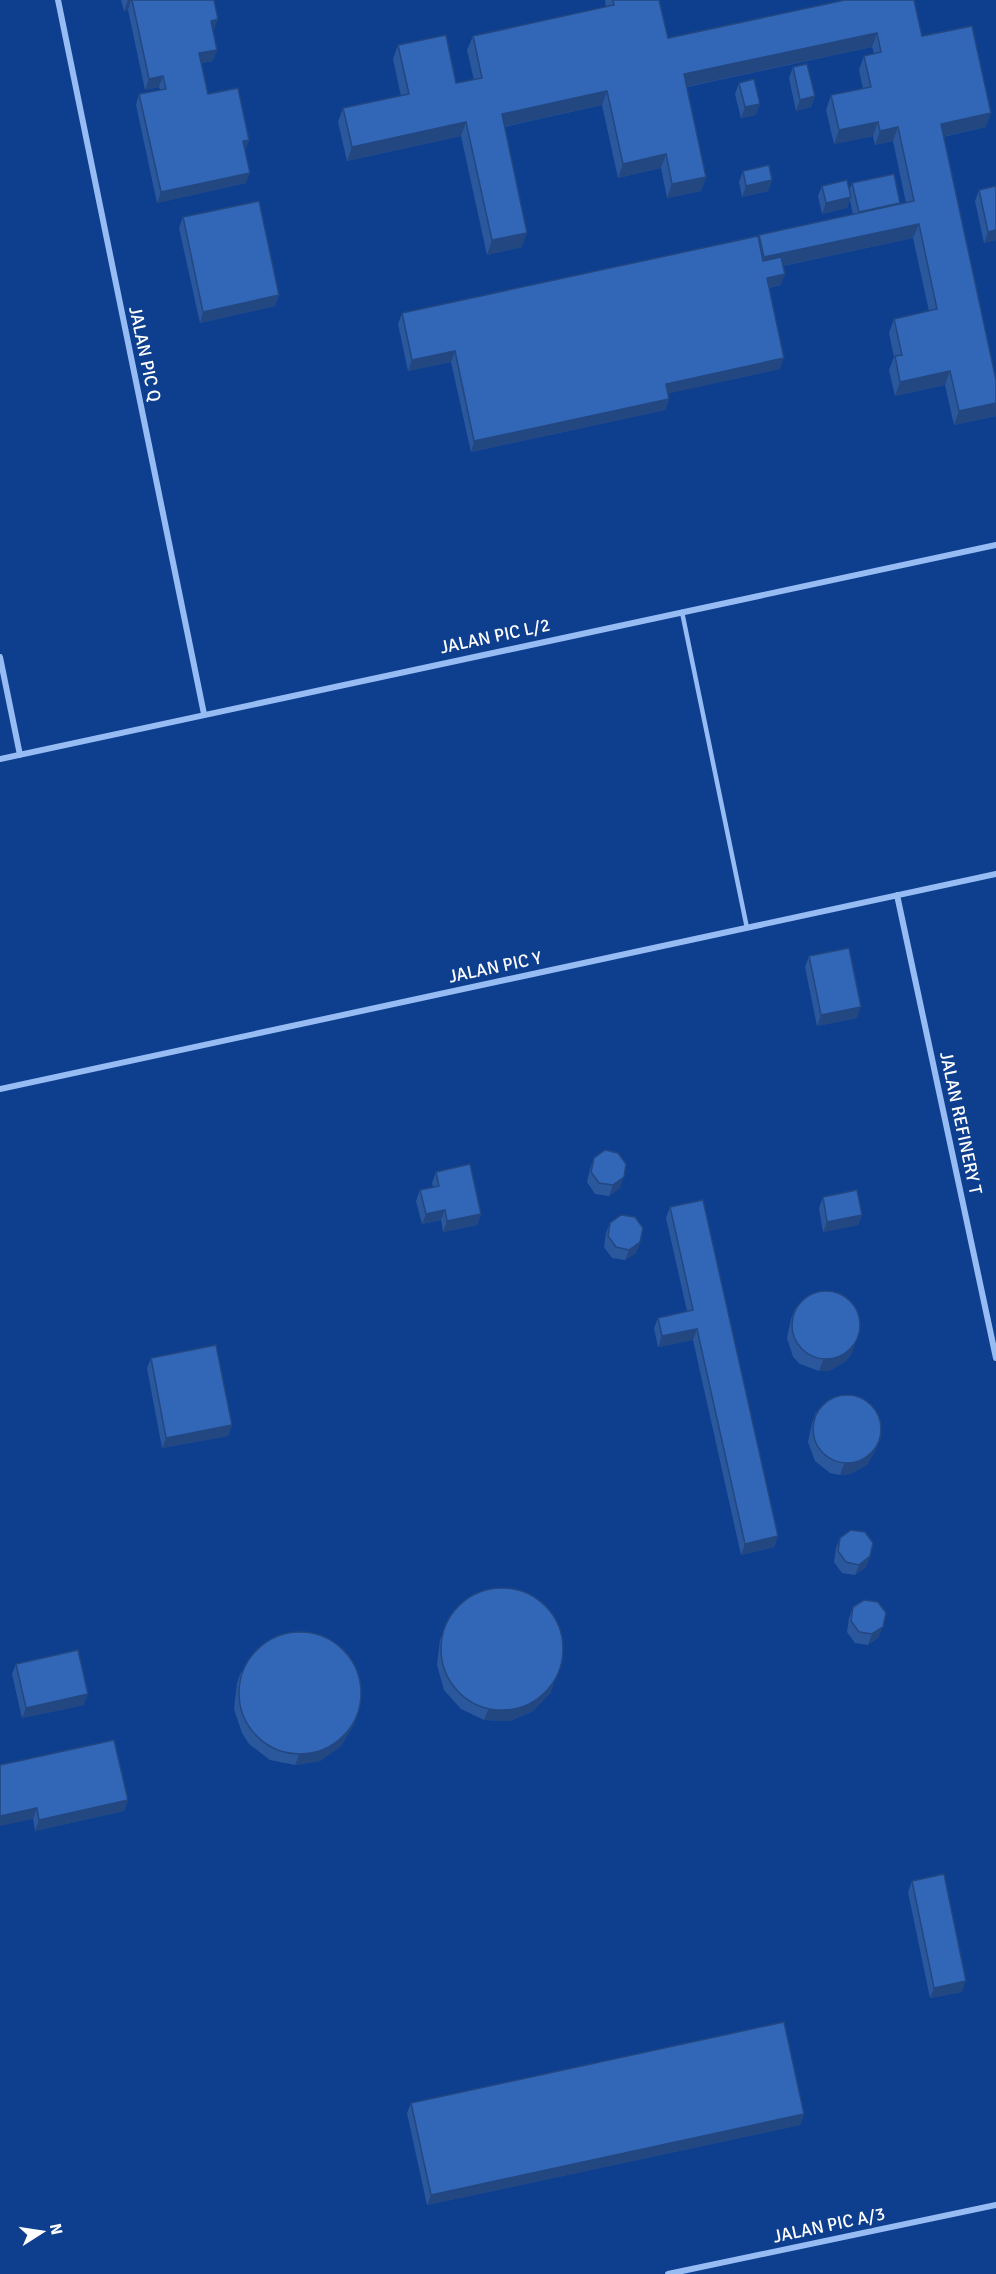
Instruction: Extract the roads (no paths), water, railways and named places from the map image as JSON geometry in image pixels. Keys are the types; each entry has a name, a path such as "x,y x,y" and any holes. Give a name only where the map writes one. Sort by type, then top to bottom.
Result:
{"street":[{"name":"JALAN PIC Q","path":"58,0 204,714"},
{"name":"JALAN PIC L/2","path":"0,759 996,545"},
{"path":"0,657 20,755"},
{"name":"JALAN PIC Y","path":"0,1089 996,874"},
{"name":"JALAN REFINERY T","path":"897,895 996,1358"},
{"name":"JALAN PIC A/3","path":"668,2274 996,2205"}],"lane":[{"path":"682,612 747,928"}]}
